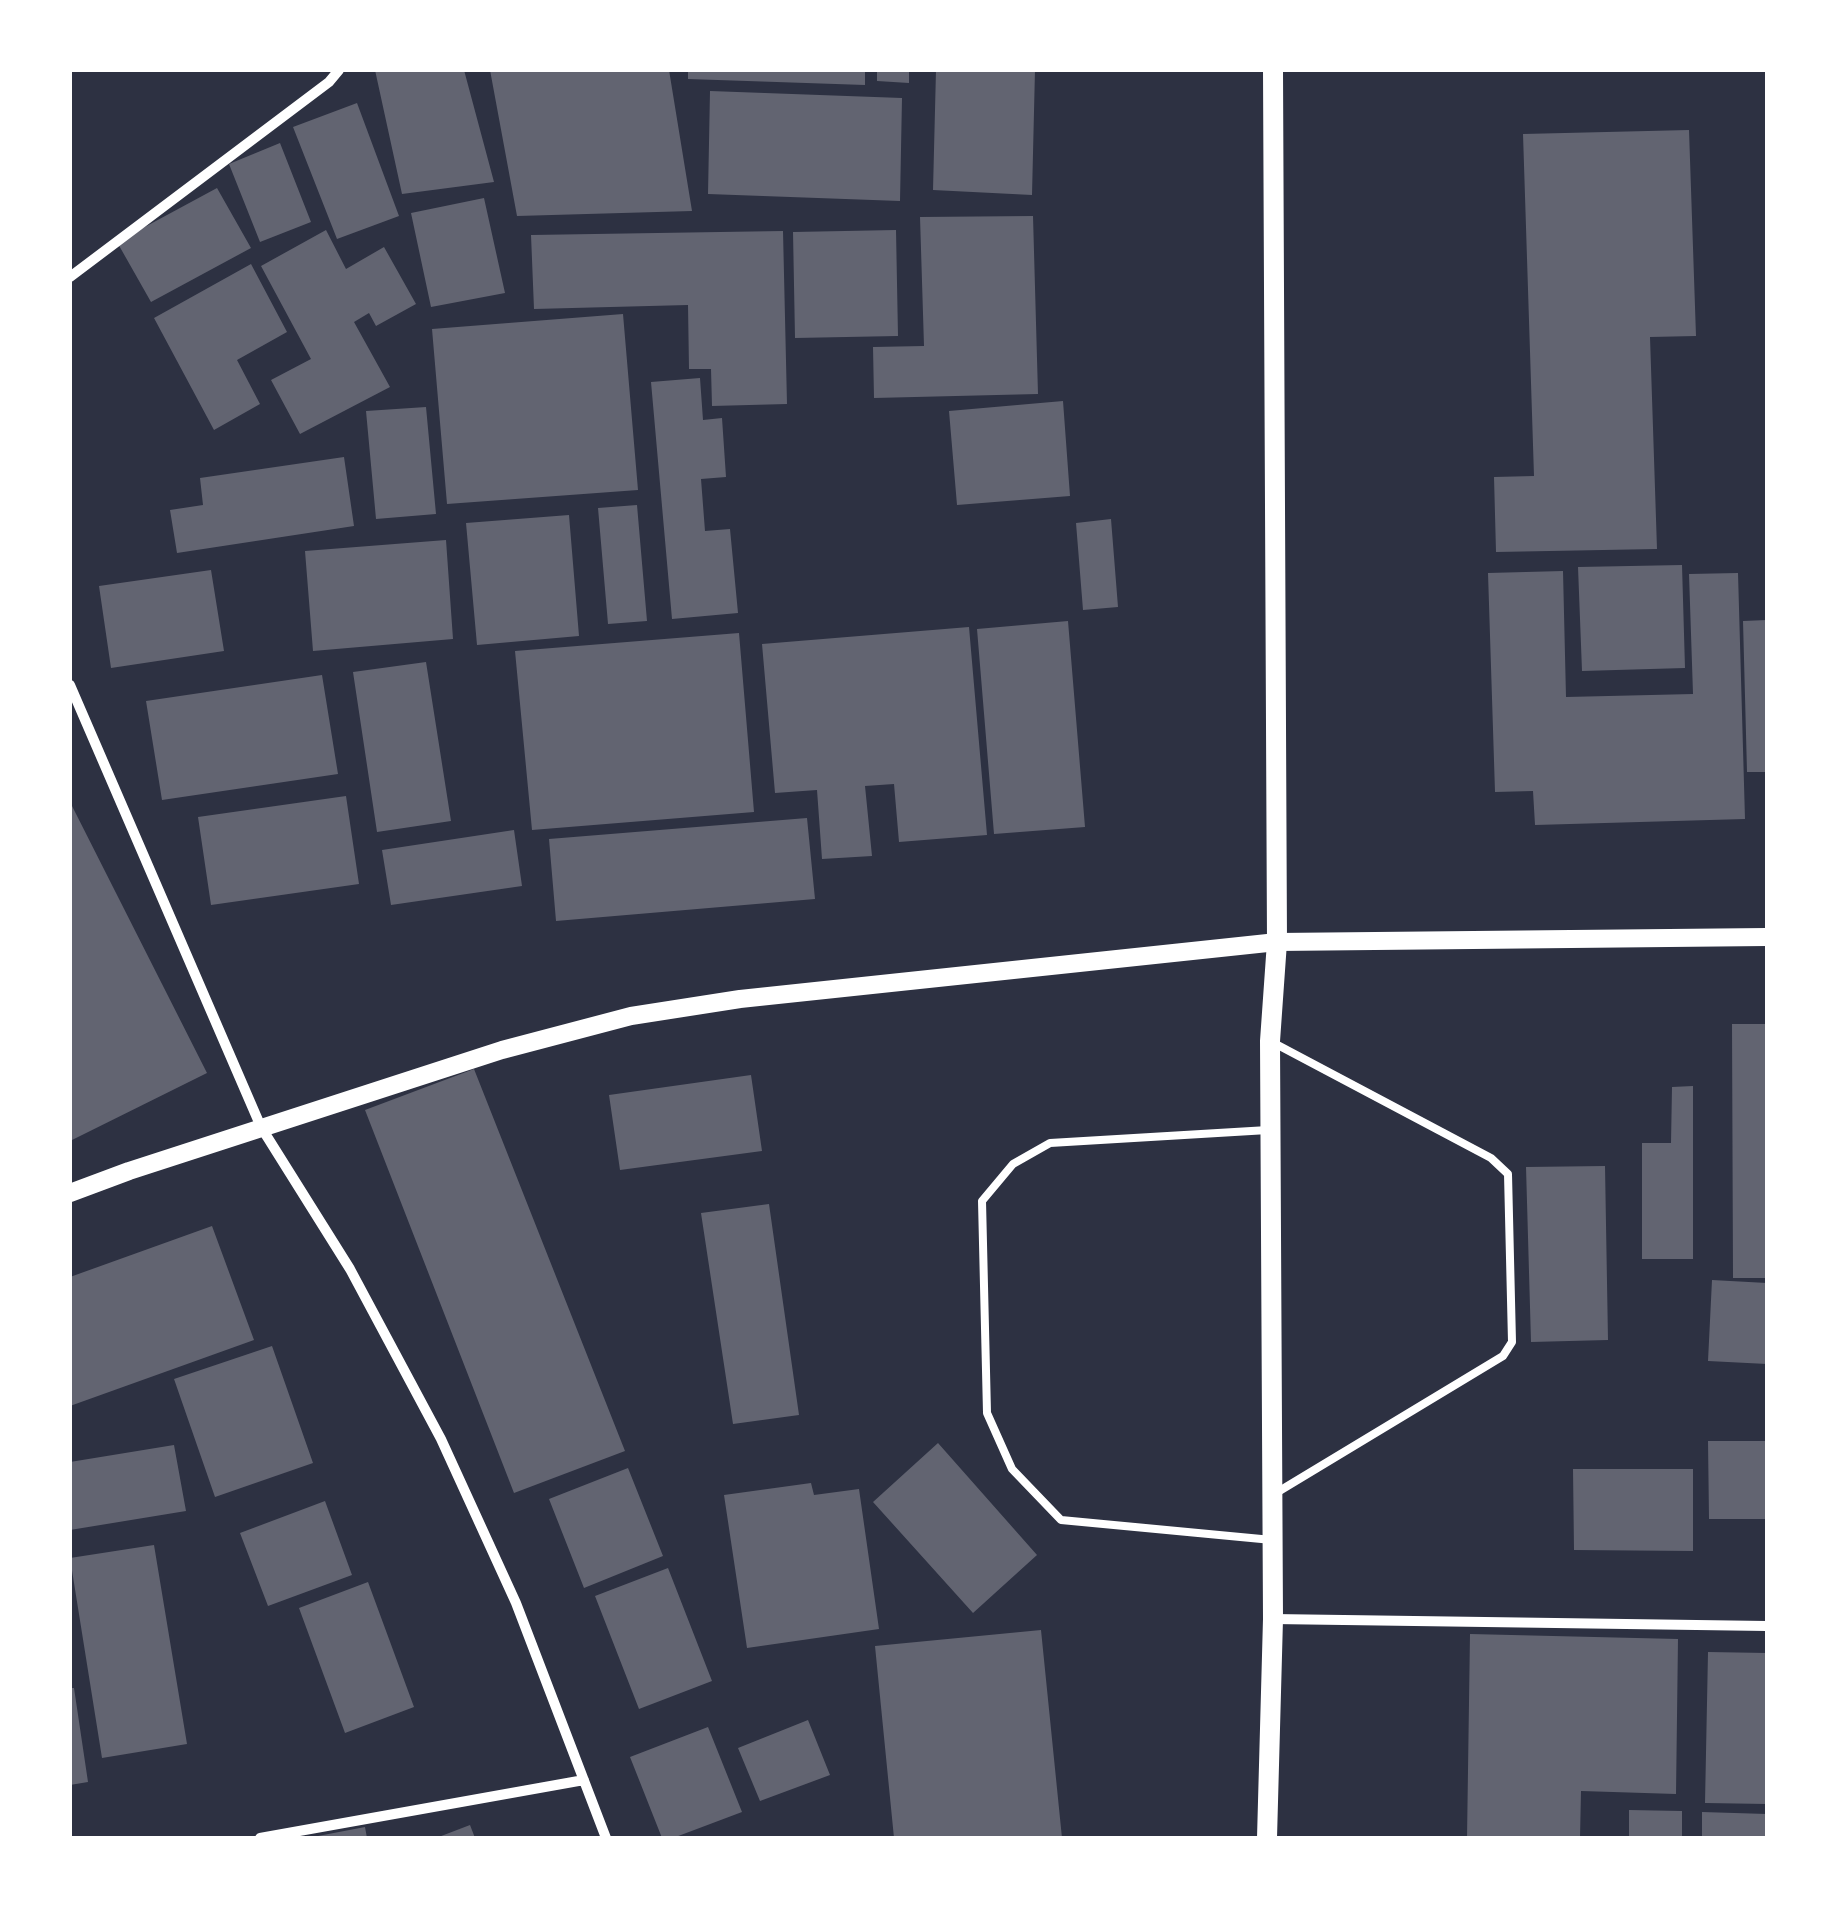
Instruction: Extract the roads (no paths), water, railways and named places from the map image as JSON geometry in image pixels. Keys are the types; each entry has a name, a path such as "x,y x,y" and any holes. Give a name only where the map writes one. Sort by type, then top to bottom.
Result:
{"main road":[{"path":"1267,1838 1273,1620 1270,1041 1277,942 1273,70"}],"street":[{"path":"70,277 329,82 339,70"},
{"path":"70,684 262,1127 350,1269 441,1440 516,1604 606,1838"},
{"path":"70,1193 502,1050 631,1016 740,999 1277,942 1767,936"},
{"path":"1273,1620 1767,1626"},
{"path":"260,1838 584,1780"}],"lane":[{"path":"1270,1041 1491,1158 1508,1174 1512,1342 1503,1356 1272,1495"},
{"path":"1272,1130 1050,1142 1013,1164 982,1200 987,1413 1012,1468 1061,1520 1272,1540"}]}
